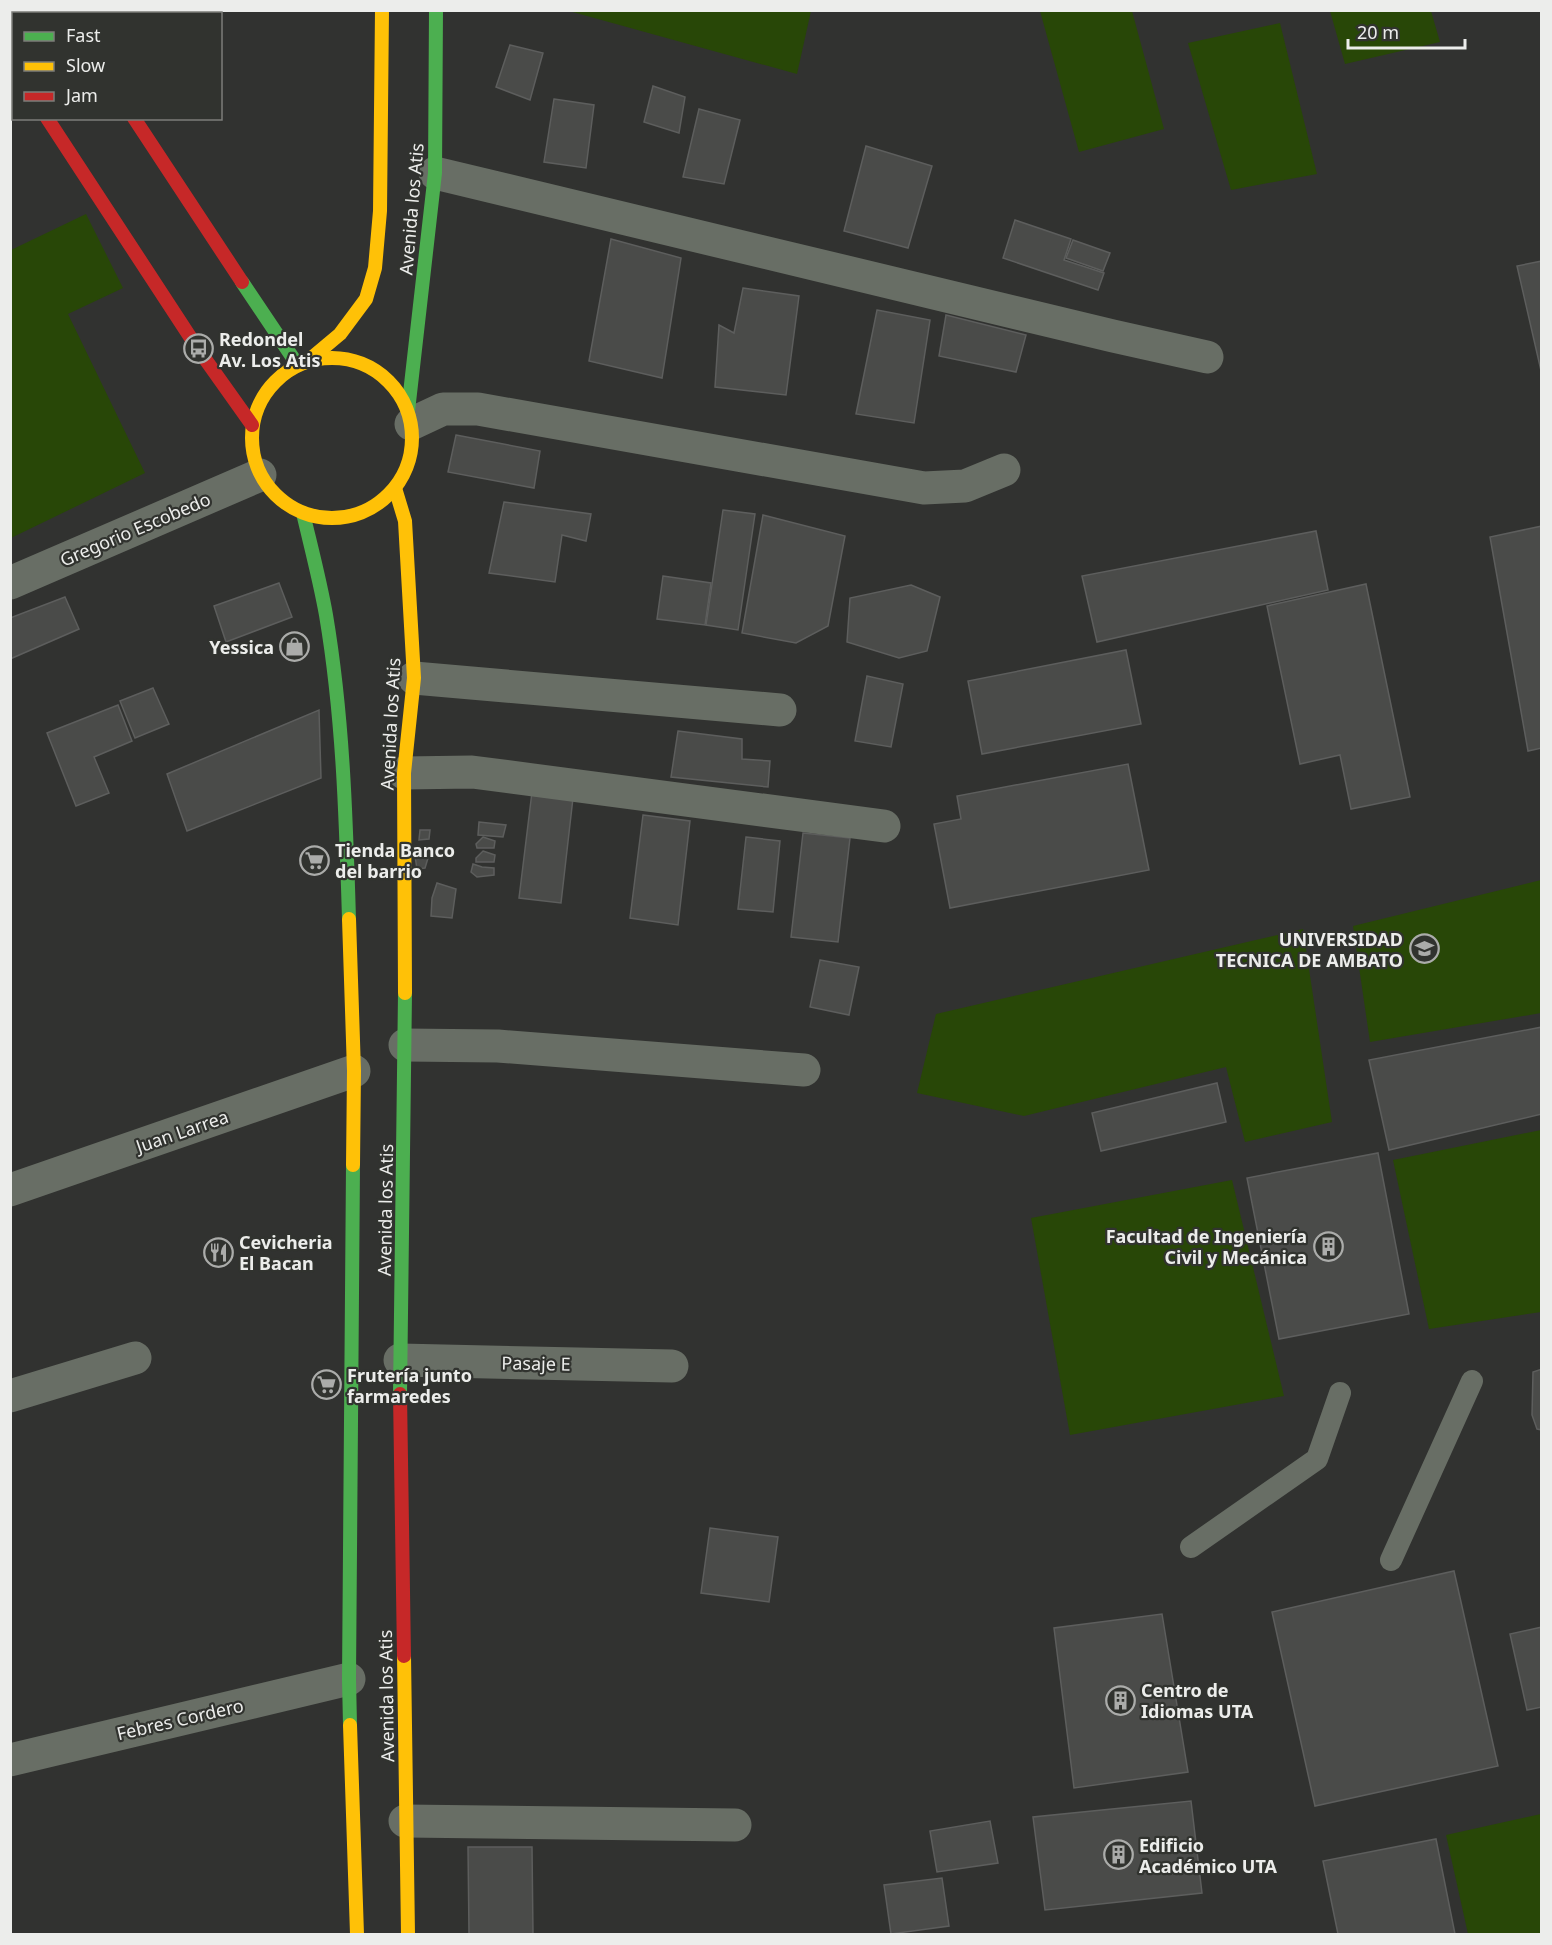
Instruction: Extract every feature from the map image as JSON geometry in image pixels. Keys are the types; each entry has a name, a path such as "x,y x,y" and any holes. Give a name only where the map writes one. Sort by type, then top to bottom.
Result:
{"main road":[{"name":"Avenida los Atis","path":"382,10 380,211 375,268 366,299 340,334 267,389 252,425 252,451 260,475 278,498 303,513 328,518 353,515 376,505 394,488 406,469 412,447 410,418 435,173 436,10"},
{"path":"48,120 198,349 252,425"},
{"path":"135,120 303,362 339,357 369,366 393,385 410,418"},
{"name":"Avenida los Atis","path":"394,488 405,521 414,678 404,773 405,1044 400,1360 408,1935"},
{"name":"Avenida los Atis","path":"303,513 326,615 345,789 354,1071 349,1679 357,1935"}],"street":[{"path":"435,173 1101,334 1207,357"},
{"path":"410,418 443,409 478,409 924,488 965,486 1004,470"},
{"name":"Gregorio Escobedo","path":"10,584 260,475"},
{"path":"414,678 780,710"},
{"path":"404,773 472,772 884,826"},
{"path":"405,1044 498,1046 804,1070"},
{"name":"Juan Larrea","path":"10,1190 354,1071"},
{"path":"10,1396 135,1358"},
{"name":"Pasaje E","path":"400,1360 672,1366"},
{"name":"Febres Cordero","path":"10,1760 349,1679"},
{"path":"405,1821 735,1825"}],"lane":[{"path":"1391,1560 1472,1381"},
{"path":"1191,1547 1317,1459 1340,1393"}],"green space":[{"path":"811,10 797,74 569,11"},
{"path":"1040,11 1132,11 1164,129 1079,152"},
{"path":"1330,11 1431,11 1440,42 1345,64"},
{"path":"1280,23 1317,174 1231,190 1188,43"},
{"path":"86,214 123,288 68,314 145,473 11,538 11,250"},
{"path":"1541,880 1541,1013 1370,1042 1353,926"},
{"path":"1303,929 1332,1122 1245,1142 1226,1067 1024,1116 917,1093 936,1014"},
{"path":"1541,1130 1541,1312 1429,1329 1393,1160"},
{"path":"1232,1180 1284,1396 1070,1435 1031,1218"},
{"path":"1541,1814 1541,1934 1468,1934 1446,1835"}],"building":[{"path":"510,45 543,53 530,100 496,87"},
{"path":"653,86 685,97 679,133 644,122"},
{"path":"554,99 594,105 586,168 544,162"},
{"path":"699,109 740,120 724,184 683,177"},
{"path":"866,146 932,166 908,248 844,231"},
{"path":"1015,220 1071,239 1064,260 1104,273 1098,290 1003,258"},
{"path":"611,239 681,258 662,378 589,361"},
{"path":"1073,240 1110,253 1103,271 1066,258"},
{"path":"1542,261 1542,375 1517,266"},
{"path":"743,288 799,296 786,395 715,387 719,325 734,333"},
{"path":"877,310 930,320 914,423 856,414"},
{"path":"946,315 1026,335 1016,372 939,356"},
{"path":"456,435 540,451 534,488 448,472"},
{"path":"504,502 591,514 586,541 562,535 555,582 489,573"},
{"path":"723,510 755,514 738,630 706,625"},
{"path":"763,515 845,536 828,626 796,643 742,633"},
{"path":"1542,526 1542,748 1528,751 1490,537"},
{"path":"1316,531 1328,590 1097,642 1082,576"},
{"path":"663,576 711,583 705,625 657,619"},
{"path":"279,583 292,617 226,642 214,606"},
{"path":"1366,584 1410,797 1351,809 1340,755 1300,764 1267,606"},
{"path":"911,585 940,597 927,651 899,658 847,642 850,598"},
{"path":"65,597 79,629 10,659 10,618"},
{"path":"1126,650 1141,724 982,754 968,681"},
{"path":"867,676 903,684 891,747 855,741"},
{"path":"153,688 169,724 135,738 120,701"},
{"path":"118,705 132,741 94,757 109,793 76,806 47,733"},
{"path":"319,710 321,778 187,831 167,774"},
{"path":"678,731 742,739 742,759 770,761 768,787 671,777"},
{"path":"1128,764 1149,870 950,908 934,824 961,819 957,796"},
{"path":"532,792 573,798 561,903 519,898"},
{"path":"643,815 690,821 678,925 630,918"},
{"path":"479,822 506,825 503,837 478,835"},
{"path":"420,830 430,830 429,839 419,840"},
{"path":"803,833 850,838 838,942 791,937"},
{"path":"483,837 495,841 494,848 477,848 476,844"},
{"path":"746,837 780,841 773,912 738,909"},
{"path":"483,851 495,855 494,862 476,862 476,858"},
{"path":"415,856 428,858 425,868 417,869"},
{"path":"473,864 494,868 494,875 477,877 471,872"},
{"path":"437,883 456,889 452,918 431,916 432,898"},
{"path":"820,960 859,967 849,1015 810,1007"},
{"path":"1542,1027 1542,1114 1389,1150 1369,1060"},
{"path":"1217,1083 1226,1122 1101,1151 1092,1113"},
{"name":"Facultad de Ingeniería Civil y Mecánica","path":"1378,1153 1409,1314 1279,1339 1247,1178"},
{"path":"1542,1369 1542,1430 1537,1429 1532,1415 1533,1372"},
{"path":"710,1528 778,1537 769,1602 701,1593"},
{"path":"1454,1571 1498,1766 1315,1806 1272,1612"},
{"name":"Centro de Idiomas UTA","path":"1162,1614 1188,1772 1074,1788 1054,1628"},
{"path":"1542,1627 1542,1707 1527,1710 1510,1634"},
{"name":"Edificio Académico UTA","path":"1191,1801 1202,1893 1045,1910 1033,1817"},
{"path":"990,1821 998,1863 937,1872 930,1831"},
{"path":"1436,1839 1455,1934 1338,1934 1323,1861"},
{"path":"468,1847 532,1847 533,1934 469,1934"},
{"path":"942,1878 949,1926 891,1934 884,1885"}],"traffic: fast":[{"path":"408,411 435,173 436,10"},
{"path":"242,282 297,364"},
{"path":"303,513 324,602 332,653 345,805 349,919"},
{"path":"400,1394 405,993"},
{"path":"350,1725 353,1165"}],"traffic: slow":[{"path":"309,360 340,334 366,299 375,268 380,211 382,10"},
{"path":"332,358 363,364 388,382 406,407 412,438 406,469 388,494 363,512 332,518 301,512 276,494 258,469 252,438 258,407 276,382 301,364 332,358"},
{"path":"395,488 405,521 414,678 404,773 405,993"},
{"path":"349,919 354,1071 353,1165"},
{"path":"404,1656 408,1934"},
{"path":"350,1725 357,1934"}],"traffic: jam":[{"path":"48,120 198,349 252,425"},
{"path":"135,120 242,282"},
{"path":"400,1394 404,1656"}],"place":[{"name":"Redondel Av. Los Atis","path":"198,349"},
{"name":"Yessica","path":"295,647"},
{"name":"Tienda Banco del barrio","path":"314,860"},
{"name":"UNIVERSIDAD TECNICA DE AMBATO","path":"1424,949"},
{"name":"Facultad de Ingeniería Civil y Mecánica","path":"1328,1246"},
{"name":"Cevicheria El Bacan","path":"218,1252"},
{"name":"Frutería junto farmaredes","path":"326,1385"},
{"name":"Centro de Idiomas UTA","path":"1120,1700"},
{"name":"Edificio Académico UTA","path":"1118,1855"}]}
